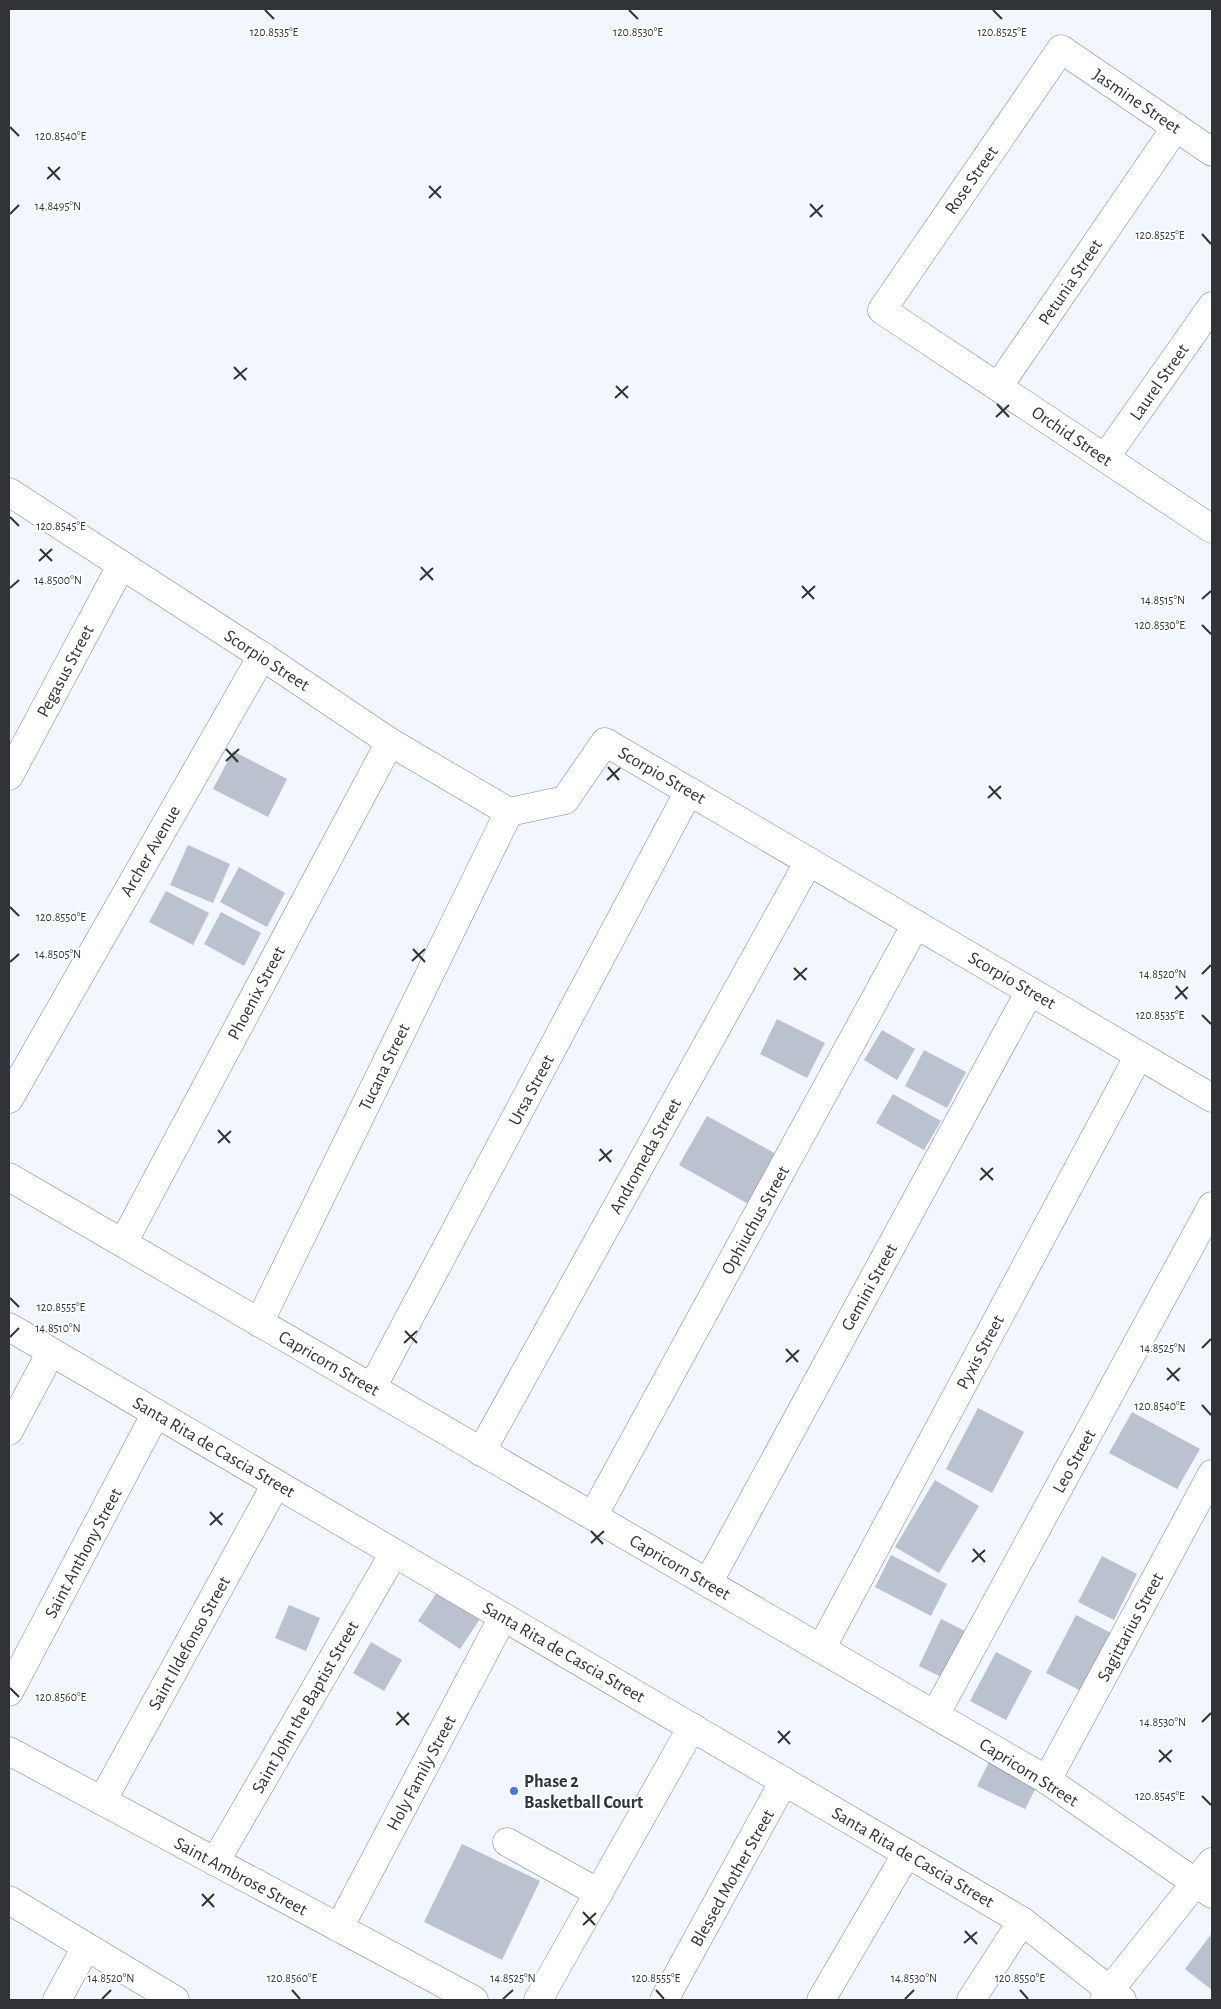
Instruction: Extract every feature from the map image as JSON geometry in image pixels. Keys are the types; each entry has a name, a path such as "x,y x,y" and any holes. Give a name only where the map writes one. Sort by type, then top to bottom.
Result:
{"street":[{"name":"Jasmine Street","path":"1061,49 1212,152"},
{"name":"Rose Street","path":"882,310 1061,49"},
{"name":"Petunia Street","path":"998,387 1176,127"},
{"name":"Laurel Street","path":"1105,458 1212,306"},
{"name":"Orchid Street","path":"882,310 1212,529"},
{"name":"Scorpio Street","path":"9,492 262,656 390,742 508,812 565,800 605,742 1212,1098"},
{"name":"Pegasus Street","path":"9,776 121,566"},
{"name":"Archer Avenue","path":"9,1099 262,656"},
{"name":"Phoenix Street","path":"123,1244 390,742"},
{"name":"Ursa Street","path":"372,1388 690,791"},
{"name":"Tucana Street","path":"259,1323 508,812"},
{"name":"Andromeda Street","path":"481,1452 809,861"},
{"name":"Ophiuchus Street","path":"593,1516 916,924"},
{"name":"Gemini Street","path":"708,1583 1030,991"},
{"name":"Pyxis Street","path":"821,1649 1139,1055"},
{"name":"Capricorn Street","path":"9,1177 1047,1780 1204,1889"},
{"name":"Leo Street","path":"935,1715 1212,1206"},
{"name":"Santa Rita de Cascia Street","path":"9,1327 1022,1921 1112,1997"},
{"path":"9,1431 51,1352"},
{"name":"Saint Anthony Street","path":"9,1692 156,1413"},
{"name":"Sagittarius Street","path":"1047,1780 1212,1474"},
{"name":"Saint Ildefonso Street","path":"102,1802 276,1484"},
{"name":"Saint John the Baptist Street","path":"215,1862 394,1553"},
{"name":"Holy Family Street","path":"339,1928 503,1617"},
{"path":"538,2000 692,1728"},
{"name":"Saint Ambrose Street","path":"9,1752 474,2000"},
{"name":"Blessed Mother Street","path":"664,2000 784,1781"},
{"path":"507,1842 599,1893"},
{"path":"821,2000 907,1853"},
{"path":"1112,1997 1204,1889 1212,1862"},
{"path":"9,1900 176,2000"},
{"path":"971,2000 1022,1921"},
{"path":"56,2000 86,1947"}],"building":[{"path":"233,751 287,779 268,817 213,789"},
{"path":"188,845 230,864 213,903 170,885"},
{"path":"239,867 285,893 267,927 220,902"},
{"path":"166,891 209,913 193,945 149,922"},
{"path":"221,912 261,933 244,966 204,944"},
{"path":"777,1019 825,1043 807,1078 760,1054"},
{"path":"882,1030 915,1049 897,1080 864,1060"},
{"path":"924,1050 966,1072 947,1108 905,1086"},
{"path":"893,1094 941,1121 924,1150 876,1123"},
{"path":"707,1116 778,1155 750,1205 679,1165"},
{"path":"978,1408 1024,1432 992,1493 946,1469"},
{"path":"1132,1412 1200,1449 1177,1489 1109,1453"},
{"path":"935,1480 979,1506 939,1573 895,1547"},
{"path":"891,1555 947,1584 931,1616 875,1587"},
{"path":"1102,1556 1137,1574 1114,1620 1078,1602"},
{"path":"438,1591 480,1619 460,1649 418,1621"},
{"path":"289,1605 320,1618 306,1651 275,1638"},
{"path":"1076,1615 1111,1633 1081,1691 1046,1673"},
{"path":"941,1619 967,1632 945,1679 919,1666"},
{"path":"371,1642 402,1660 384,1691 353,1673"},
{"path":"996,1652 1032,1671 1006,1720 970,1701"},
{"path":"990,1760 1038,1784 1025,1809 977,1786"},
{"path":"462,1844 540,1881 502,1960 424,1922"},
{"path":"1212,1933 1212,1990 1185,1969"}],"place":[{"name":"Phase 2 Basketball Court","path":"514,1791"}]}
